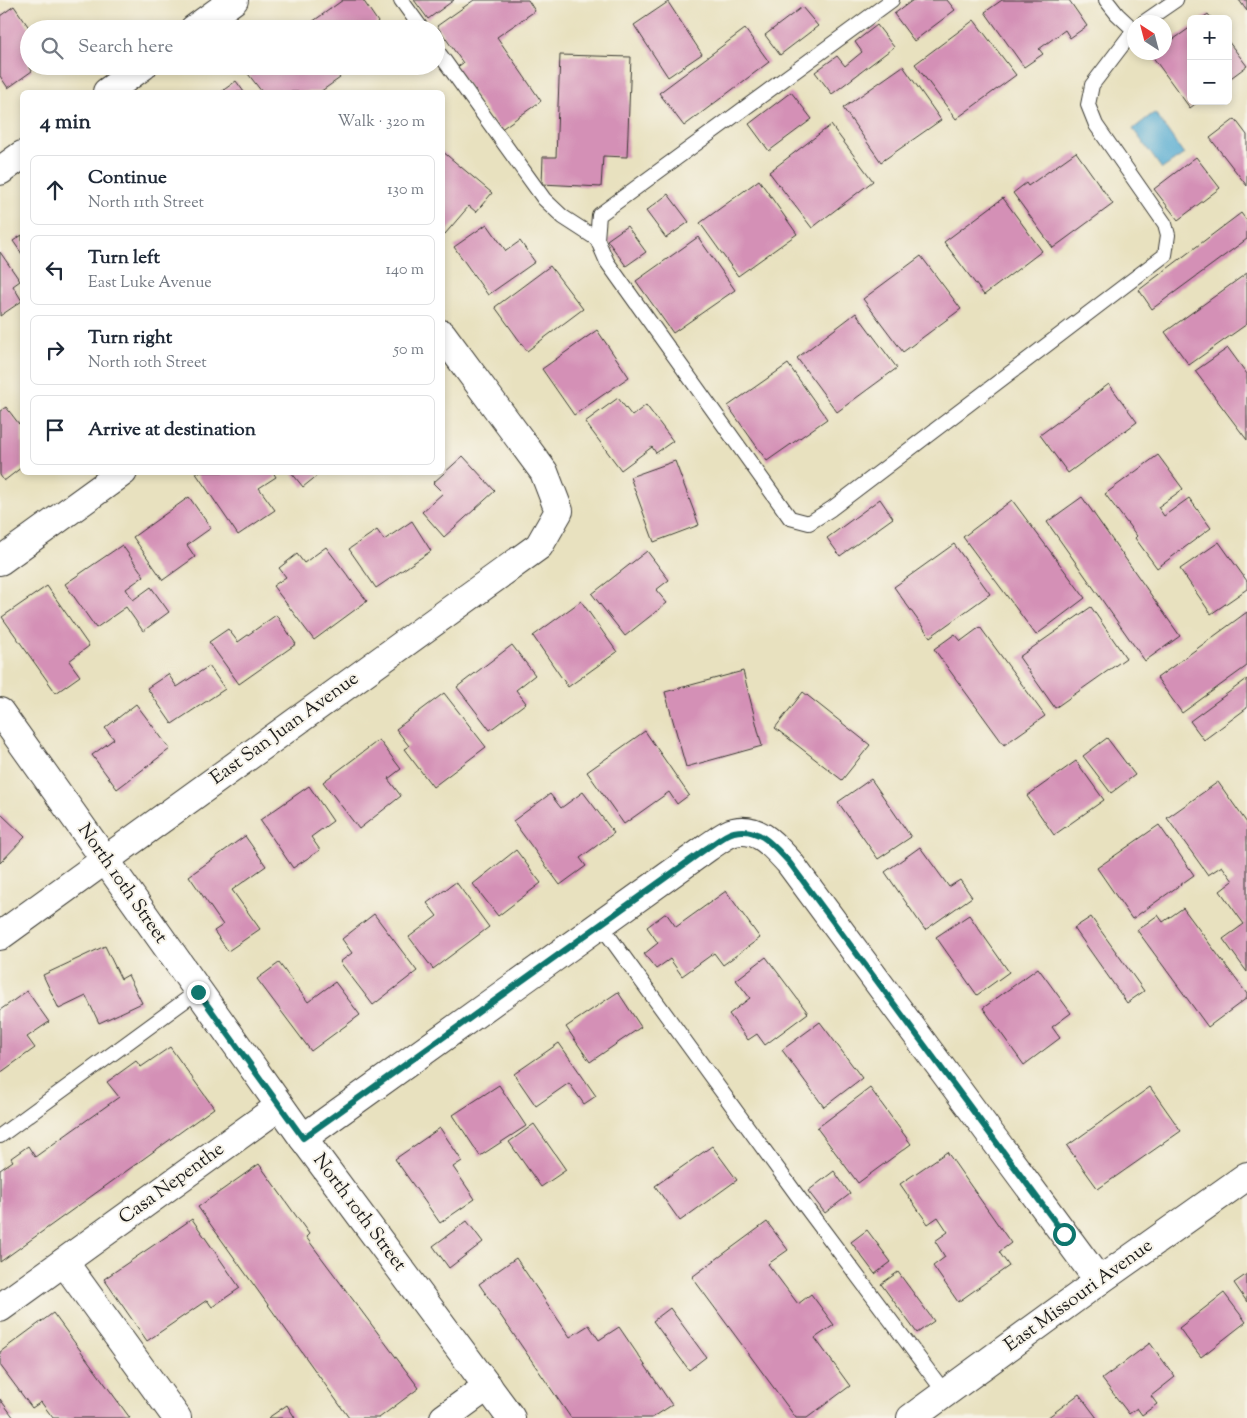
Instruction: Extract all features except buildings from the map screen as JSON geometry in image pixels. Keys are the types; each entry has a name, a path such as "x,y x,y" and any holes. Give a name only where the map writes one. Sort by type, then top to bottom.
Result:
{"street":[{"path":"206,20 234,0"},
{"path":"110,90 131,75"},
{"path":"0,171 20,156"},
{"name":"East San Juan Avenue","path":"0,936 539,546 559,511 544,472 445,338"},
{"path":"0,561 119,475"},
{"name":"North 10th Street","path":"0,712 303,1138 511,1418"},
{"path":"303,1138 707,848 733,832 752,831 771,842 789,862 1099,1281"},
{"name":"Casa Nepenthe","path":"0,1308 280,1106"},
{"name":"East Missouri Avenue","path":"911,1418 1247,1176"},
{"path":"64,1262 177,1418"},
{"path":"444,1418 488,1386"}],"lane":[{"path":"401,0 415,20"},
{"path":"892,0 599,215 597,239 607,262 790,518 809,522 838,503 1165,255 1168,235 1165,224 1096,125 1088,105 1092,85 1127,39"},
{"path":"1106,0 1127,23"},
{"path":"1154,15 1176,0"},
{"path":"445,62 544,199 562,217 597,239"},
{"path":"600,924 802,1202 945,1393"},
{"path":"0,1136 198,992"}],"water":[{"path":"1155,113 1184,154 1162,169 1133,129"}],"route":[{"path":"198,992 303,1138 707,848 733,832 752,831 771,842 789,862 1064,1234"}]}
